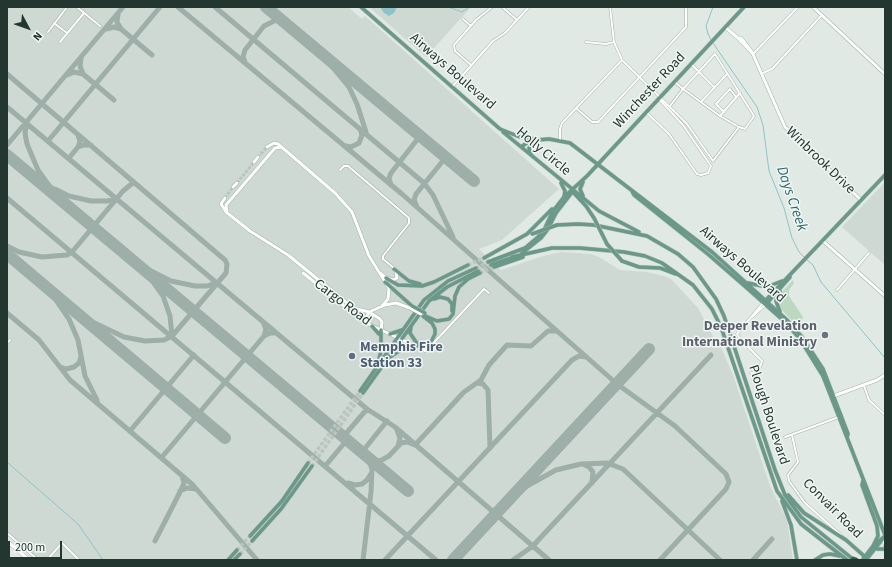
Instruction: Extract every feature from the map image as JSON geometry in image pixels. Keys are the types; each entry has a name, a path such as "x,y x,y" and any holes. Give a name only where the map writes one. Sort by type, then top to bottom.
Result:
{"main road":[{"name":"Winchester Road","path":"491,264 527,250 542,238 556,213 573,191 744,7"},
{"path":"813,7 885,74"},
{"name":"Airways Boulevard","path":"363,8 500,129 520,137 537,140"},
{"name":"Winbrook Drive","path":"725,27 738,38 743,40 753,54 763,73 785,127 861,200"},
{"name":"Holly Circle","path":"500,129 573,191"},
{"path":"520,137 523,141 531,141"},
{"path":"531,156 529,148 537,140"},
{"name":"Airways Boulevard","path":"521,147 531,141 537,140 560,140 576,146 712,252 746,282 765,303 781,314 813,352 823,369 840,417 844,434 847,437 863,481 862,485 870,500 884,537"},
{"path":"267,147 274,143 282,148 335,193 352,212 376,269 411,307"},
{"path":"227,213 226,205 274,148 282,148"},
{"path":"254,162 258,157"},
{"path":"765,303 781,288 823,240 885,175"},
{"path":"558,179 565,191 564,197"},
{"path":"584,179 580,189 592,206"},
{"path":"233,187 237,182"},
{"name":"Winchester Road","path":"491,264 517,252 532,242 544,230 559,203 564,197 573,191"},
{"path":"573,191 604,215 647,236"},
{"path":"573,191 594,218 607,244 622,261 640,267 660,268 681,275"},
{"name":"Airways Boulevard","path":"632,191 634,195 709,255 788,323"},
{"path":"225,198 221,206 227,213 246,228 288,254 353,308 369,312 380,319 382,322 380,337 381,351 378,366"},
{"path":"484,258 506,247 534,228 559,203"},
{"name":"Plough Boulevard","path":"506,247 532,234 557,225 594,225 647,236 678,254 693,267 716,299 724,316 777,478 785,495 801,517 855,560"},
{"path":"823,240 885,296"},
{"name":"Plough Boulevard","path":"545,249 570,247 630,253 654,259 681,275 702,295 712,309 721,327 762,453 777,491 801,524 845,559"},
{"path":"512,257 545,249"},
{"path":"491,264 545,249"},
{"path":"386,280 404,286 428,284 475,268"},
{"path":"364,322 369,312 396,303 411,307 437,321 449,319 453,314 459,287 468,279 475,268"},
{"path":"475,268 440,284 424,300 404,328 399,338 383,363 361,392 378,366 399,338 429,301 446,287 475,268"},
{"path":"386,280 395,280 397,273 394,269"},
{"path":"394,269 409,281 428,284"},
{"name":"Cargo Road","path":"303,273 364,322 426,351"},
{"path":"746,282 757,286 767,287 791,276"},
{"path":"765,303 787,278"},
{"path":"381,307 390,294 386,280"},
{"path":"781,288 776,301 781,314"},
{"path":"423,314 443,319 449,316 452,311 452,304 444,297 429,301"},
{"path":"414,321 410,333 413,340 422,345 431,342 435,334 435,329 432,323 423,314"},
{"path":"372,326 380,337"},
{"path":"390,334 397,333 404,328"},
{"path":"383,363 395,352 418,346"},
{"path":"833,396 864,386 885,375"},
{"path":"250,536 282,501 310,465 281,510 252,540"},
{"path":"777,478 796,507 846,540"},
{"path":"777,491 791,525 797,560"},
{"path":"875,547 879,525 885,527"},
{"path":"865,559 884,537"},
{"name":"Convair Road","path":"846,540 865,559"},
{"path":"7,541 29,560"},
{"path":"875,547 885,547"},
{"path":"228,560 237,550"},
{"path":"234,560 240,554"},
{"path":"815,560 823,555 830,554 845,559"}],"street":[{"path":"48,32 67,7"},
{"path":"77,7 100,26"},
{"path":"471,65 455,51 454,48 471,26 492,7"},
{"path":"502,7 517,20"},
{"path":"452,87 471,65 493,42 505,33 528,7"},
{"path":"610,7 614,42 622,60 659,97 683,125 711,166 708,173 698,174 669,134 646,112"},
{"path":"576,108 592,122 597,123 686,27 686,7"},
{"path":"753,54 798,7"},
{"path":"60,42 84,13"},
{"path":"763,73 772,69 822,15"},
{"path":"463,19 471,26"},
{"path":"54,23 67,33"},
{"path":"586,42 606,44 614,42"},
{"path":"670,106 683,90 715,54 754,116 745,129 739,127 720,116 683,90 674,82"},
{"path":"560,140 560,128 576,108 622,60"},
{"path":"690,64 714,87"},
{"path":"701,102 727,74"},
{"path":"724,112 716,104 730,89 736,97"},
{"path":"720,116 740,93"},
{"path":"659,97 687,124 713,161 739,127"},
{"path":"340,170 344,166 348,166 409,218 409,223 383,256 383,259 394,269"},
{"path":"836,290 869,253"},
{"path":"426,351 484,289 489,293"},
{"path":"751,373 757,372 762,364 760,358 741,341 737,334 765,303"},
{"path":"7,343 10,340"},
{"path":"864,386 869,400 885,415"},
{"path":"786,437 840,417"},
{"name":"Convair Road","path":"792,435 798,462 788,475 789,481 805,503 846,540"},
{"path":"7,533 38,560"},
{"name":"Airways Boulevard","path":"884,537 885,547"},
{"path":"47,560 62,543 79,560"}],"shaded area":[{"path":"7,7 348,7 362,19 365,16 559,189 502,240 479,249 501,270 543,256 561,252 591,254 599,257 620,270 647,272 671,279 698,308 717,344 721,347 733,375 770,486 787,520 793,560 37,560 7,534"},
{"path":"369,7 471,7 426,57"},
{"path":"885,182 885,265 842,227"}],"green space":[{"path":"793,280 794,283 789,290 789,296 803,317 800,324 802,328 800,329 781,309 779,304 781,293"}],"water":[{"path":"380,7 397,7 394,13 389,16 384,13"}],"waterway":[{"path":"397,7 407,7"},
{"path":"451,8 462,12 469,7"},
{"name":"Days Creek","path":"711,40 706,26 713,7"},
{"name":"Days Creek","path":"713,43 757,107 763,125 769,171 784,208 792,238 799,252 804,257"},
{"name":"Days Creek","path":"806,259 813,265 821,282 885,358"},
{"path":"8,463 78,524 103,560"}],"taxiway":[{"path":"7,145 123,7"},
{"path":"48,141 160,7"},
{"path":"178,7 402,194 617,384 675,426 726,474 729,482 726,489 660,560"},
{"path":"215,7 424,183 433,195 453,237"},
{"path":"106,29 114,27 121,29 117,22 118,14"},
{"path":"245,62 243,57 245,50 264,26 276,20 285,23"},
{"path":"121,29 152,55"},
{"path":"319,51 349,87 357,104 366,132"},
{"path":"67,75 74,72 83,74 80,66 81,59"},
{"path":"7,74 225,260 227,264 226,273 172,336 164,340 145,341 124,337 82,317"},
{"path":"83,74 114,100"},
{"path":"7,107 367,409 395,427 549,560"},
{"path":"27,122 25,133 27,144 38,170 50,187 78,214"},
{"path":"346,146 351,147 359,143 362,135 360,129"},
{"path":"78,135 80,141 78,147 91,145"},
{"path":"391,185 389,178 391,173 420,136"},
{"path":"69,158 78,147"},
{"path":"417,207 414,200 416,194 446,157"},
{"path":"20,166 46,184"},
{"path":"7,246 19,252 42,257 67,255 72,252 123,191 134,182"},
{"path":"55,189 69,196 91,201 107,201 116,199"},
{"path":"7,198 436,560"},
{"path":"129,257 149,270 171,281 195,286 207,286 218,282"},
{"path":"140,267 163,296 170,316 172,336"},
{"path":"39,281 56,300 69,319 78,340 85,376 97,400"},
{"path":"7,313 39,340 70,380 193,485 257,560"},
{"path":"263,322 266,329 264,336 270,333 276,333"},
{"path":"368,458 380,461 389,456 401,443 407,442 415,445 464,392 481,380 489,365 507,345 531,346 548,331 557,331"},
{"path":"162,457 264,336"},
{"path":"130,431 194,355"},
{"path":"513,560 533,546 711,355"},
{"path":"385,560 572,360 579,356 586,357"},
{"path":"60,367 66,369 74,367 79,363 81,357"},
{"path":"478,383 483,384 488,390 490,448"},
{"path":"343,437 367,409"},
{"path":"362,452 387,421"},
{"path":"397,430 400,438 398,446"},
{"path":"326,465 347,440"},
{"path":"363,560 371,492 372,469 368,458"},
{"path":"504,505 527,486 556,470 581,464 607,463 623,469 720,560"},
{"path":"583,464 589,467 593,472 592,483"},
{"path":"348,483 355,485 362,484 371,474"},
{"path":"155,541 184,483 182,476"},
{"path":"180,491 187,488 196,489"},
{"path":"753,560 772,539"}],"runway":[{"path":"266,7 474,181"},
{"path":"7,155 408,491"},
{"path":"7,254 225,438"},
{"path":"453,560 649,349"}],"tunnel":[{"path":"258,157 267,147"},
{"path":"237,183 254,162"},
{"path":"225,198 233,187"},
{"path":"468,265 484,258"},
{"path":"476,268 488,262"},
{"path":"478,271 491,265"},
{"path":"480,273 494,267"},
{"path":"308,463 360,391"},
{"path":"312,466 363,393"},
{"path":"237,550 250,536"},
{"path":"240,554 252,541"}],"place":[{"name":"Deeper Revelation International Ministry","path":"825,335"},
{"name":"Memphis Fire Station 33","path":"352,356"}]}
